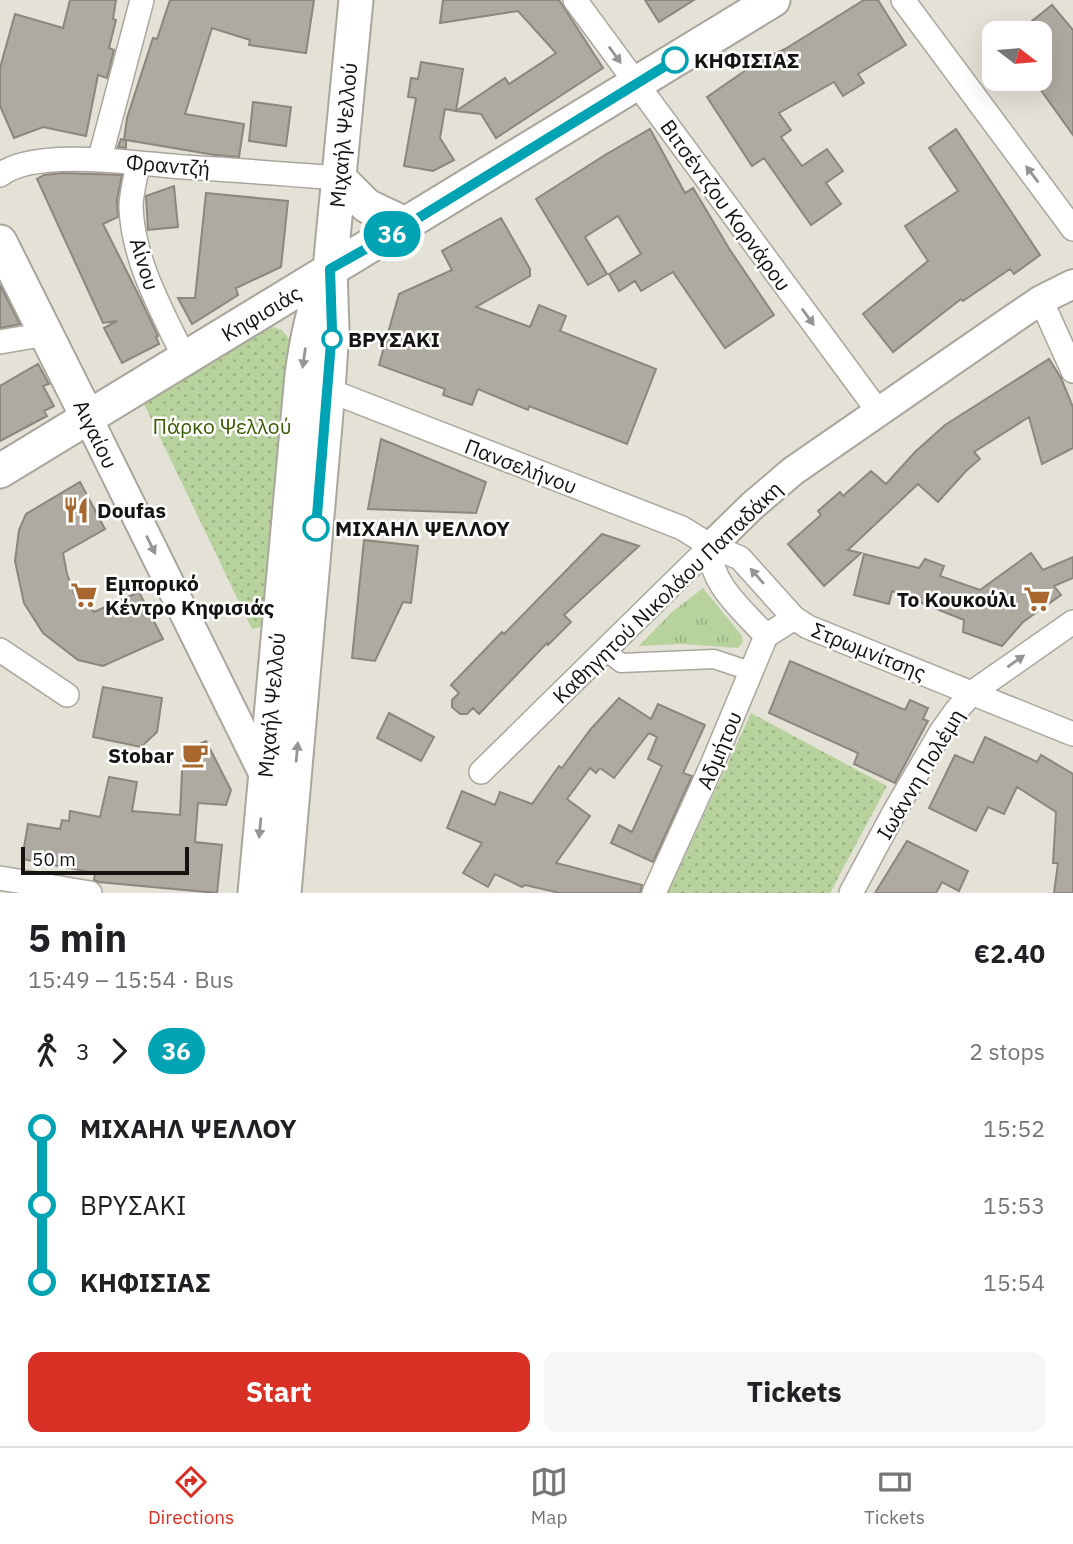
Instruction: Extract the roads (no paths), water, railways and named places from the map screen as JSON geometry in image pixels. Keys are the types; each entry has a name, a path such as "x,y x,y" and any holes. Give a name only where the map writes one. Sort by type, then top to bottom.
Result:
{"main road":[{"name":"Μιχαήλ Ψελλού","path":"284,893 328,390 332,330 330,269 356,0"},
{"name":"Κηφισιάς","path":"0,471 773,0"},
{"path":"339,178 367,205 407,225"},
{"name":"Αιγαίου","path":"0,242 88,418"},
{"name":"Μιχαήλ Ψελλού","path":"255,893 302,375 315,305 330,269"}],"street":[{"path":"100,158 142,0"},
{"name":"Βιτσέντζου Κορνάρου","path":"575,0 878,411"},
{"path":"902,0 1073,229"},
{"name":"Φραντζή","path":"0,175 7,169 40,162 100,158 138,164 339,178"},
{"name":"Αίνου","path":"138,164 131,205 135,236 152,292 185,359"},
{"name":"Καθηγητού Νικολάου Παπαδάκη","path":"481,772 774,486 1041,300 1073,284"},
{"path":"1041,300 1073,371"},
{"path":"0,342 46,334"},
{"name":"Πανσελήνου","path":"328,390 682,528 711,546"},
{"name":"Αιγαίου","path":"88,418 265,777"},
{"path":"711,546 712,564 721,584 766,636 794,618"},
{"name":"Στρωμνίτσης","path":"711,546 740,558 794,618 808,628 1073,734"},
{"name":"Ιωάννη Πολέμη","path":"852,893 896,809 941,732 972,692 1073,622"},
{"name":"Αδμήτου","path":"654,893 766,636"},
{"path":"0,650 67,695"},
{"path":"606,650 621,663 714,659 752,672"},
{"path":"0,878 90,893"}],"place":[{"name":"ΚΗΦΙΣΙΑΣ","path":"675,60"},
{"name":"ΒΡΥΣΑΚΙ","path":"332,339"},
{"name":"Doufas","path":"76,510"},
{"name":"ΜΙΧΑΗΛ ΨΕΛΛΟΥ","path":"316,528"},
{"name":"Εμπορικό Κέντρο Κηφισιάς","path":"84,595"},
{"name":"Το Κουκούλι","path":"1037,599"},
{"name":"Stobar","path":"195,755"}],"park label":[{"name":"Πάρκο Ψελλού","path":"222,426"}]}
